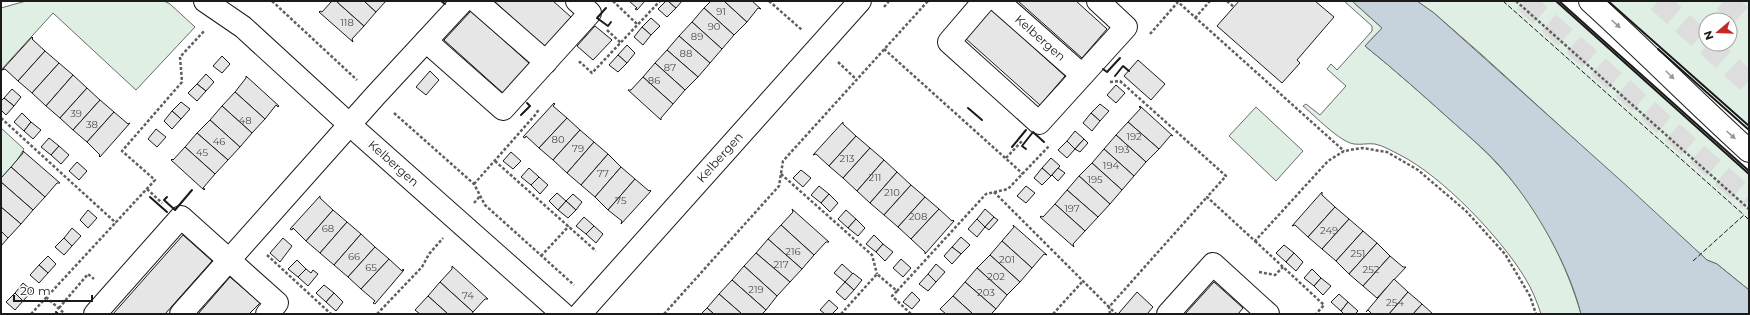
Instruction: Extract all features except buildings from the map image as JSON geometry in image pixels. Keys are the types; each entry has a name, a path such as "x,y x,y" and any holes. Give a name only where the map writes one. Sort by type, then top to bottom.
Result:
{"main road":[{"path":"180,314 375,96 463,1"},
{"path":"476,1 546,62"},
{"path":"426,41 502,109 590,13 577,1"},
{"name":"Kelbergen","path":"586,307 860,1"},
{"path":"984,1 949,42 1039,123 1126,27 1098,1"},
{"name":"Kelbergen","path":"998,1 1082,75"},
{"path":"1590,1 1642,48 1714,119 1749,151"},
{"name":"Kelbergen","path":"213,6 243,27 563,314"},
{"path":"95,314 181,218 277,303 267,314"},
{"path":"1168,314 1213,264 1260,311"}],"path":[{"path":"272,1 375,96 474,184 485,205 542,256 586,307"},
{"path":"612,1 638,25"},
{"path":"575,67 580,62 592,73 660,1"},
{"path":"664,314 779,186 783,161 928,1"},
{"path":"1195,18 1210,1"},
{"path":"1226,1 1234,7"},
{"path":"1516,1 1749,209"},
{"path":"1148,37 1178,2 1344,151"},
{"path":"31,314 155,180 122,151 182,82 180,57 213,6"},
{"path":"605,29 621,43"},
{"path":"884,49 1023,174"},
{"path":"1110,78 1109,82 1120,81 1226,176 1109,307 1110,314"},
{"path":"474,184 536,114 540,105"},
{"path":"1,118 116,223"},
{"path":"911,314 892,296 986,194 1008,189 1055,140"},
{"path":"1006,158 1021,142"},
{"path":"1255,241 1328,161 1344,151 1362,148 1387,152 1418,170 1466,211 1505,254 1530,296 1536,314"},
{"path":"495,161 596,251"},
{"path":"781,174 872,254 877,274 897,291"},
{"path":"147,188 162,203"},
{"path":"994,192 1116,314"},
{"path":"1207,197 1324,305 1316,314"},
{"path":"377,314 422,267 429,254 459,220"},
{"path":"542,256 569,226"},
{"path":"248,238 331,314"},
{"path":"1254,271 1275,275 1283,267"},
{"path":"59,308 88,274 96,281"},
{"path":"841,314 877,274"},
{"path":"1053,314 1083,281"},
{"path":"46,297 65,314"}],"green space":[{"path":"26,1 164,1 170,4 195,27 136,90 53,13 1,70 1,8"},
{"path":"1344,1 1352,1 1382,28 1365,46 1485,151 1527,200 1539,218 1559,256 1575,294 1581,314 1541,314 1525,278 1501,245 1469,209 1434,177 1400,155 1382,146 1375,144 1354,144 1342,139 1303,106 1306,104 1320,115 1346,86 1327,69 1331,64 1337,70 1372,31 1372,26"},
{"path":"1417,1 1556,1 1749,174 1749,290 1717,264 1707,260 1481,54 1434,13"},
{"path":"1608,1 1749,1 1749,126"},
{"path":"1256,107 1303,151 1276,181 1229,136"},
{"path":"1,128 24,149 13,167 1,179"}],"shaded area":[{"path":"1352,1 1417,1 1434,13 1707,260 1717,264 1749,290 1749,314 1581,314 1569,277 1550,239 1529,203 1499,165 1481,147 1365,46 1382,28"}],"tunnel":[{"path":"1524,1 1749,200"},
{"path":"1658,1 1749,83"},
{"path":"1724,1 1749,23"}],"fence":[{"path":"1503,1 1744,215"},
{"path":"1693,261 1744,215 1749,220"}],"wall":[{"path":"441,1 445,4"},
{"path":"1556,1 1749,174"},
{"path":"1559,1 1749,171"},
{"path":"1608,1 1749,126"},
{"path":"606,8 597,18 608,26 611,22"},
{"path":"1658,49 1749,130"},
{"path":"1103,69 1107,72 1120,58"},
{"path":"1115,76 1123,66 1129,71"},
{"path":"521,115 530,106 527,103"},
{"path":"968,108 982,120"},
{"path":"1012,147 1026,130"},
{"path":"1026,149 1022,146 1033,132 1044,142"},
{"path":"167,197 164,200 175,210 192,190"},
{"path":"150,197 167,212"}]}
